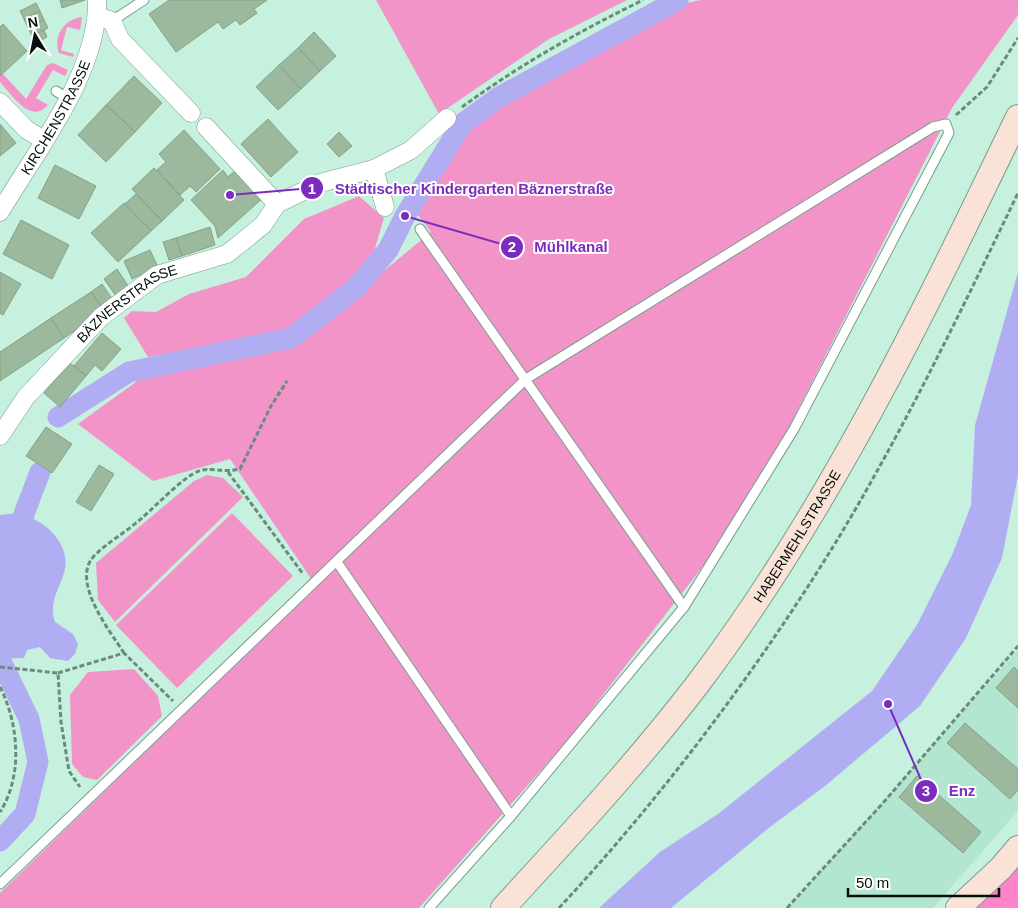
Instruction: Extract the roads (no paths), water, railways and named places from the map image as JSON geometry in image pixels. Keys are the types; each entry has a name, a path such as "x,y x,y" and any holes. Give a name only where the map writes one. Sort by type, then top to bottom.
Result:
{"main road":[{"name":"HABERMEHLSTRASSE","path":"503,908 616,786 700,680 772,576 846,457 912,336 1018,117"},
{"path":"958,908 1002,868 1018,848"}],"street":[{"name":"KIRCHENSTRASSE","path":"0,212 44,140 62,94 77,66 84,44 102,12"},
{"path":"102,12 120,39 191,112"},
{"path":"0,102 27,130 44,140"},
{"path":"206,127 277,204 320,183 374,169 411,150 448,118"},
{"path":"374,169 385,207"},
{"name":"BÄZNERSTRASSE","path":"0,436 26,397 101,317 157,275 243,248 264,224 277,204"}],"lane":[{"path":"102,12 144,0"},
{"path":"0,884 87,798 310,584 337,562 526,379 933,127 946,124 949,133 794,429 684,607 511,816 429,908"},
{"path":"420,229 684,607"},
{"path":"337,562 511,816"}],"waterway":[{"path":"58,417 129,372 291,338 357,287 388,250 405,216 462,124 499,97 678,0"},
{"path":"20,541 24,514 40,472"},
{"path":"0,841 25,814 38,762 29,719 0,659 5,630"}],"place":[{"name":"Städtischer Kindergarten Bäznerstraße","path":"230,195"},
{"name":"Mühlkanal","path":"405,216"},
{"name":"Enz","path":"888,704"}]}
